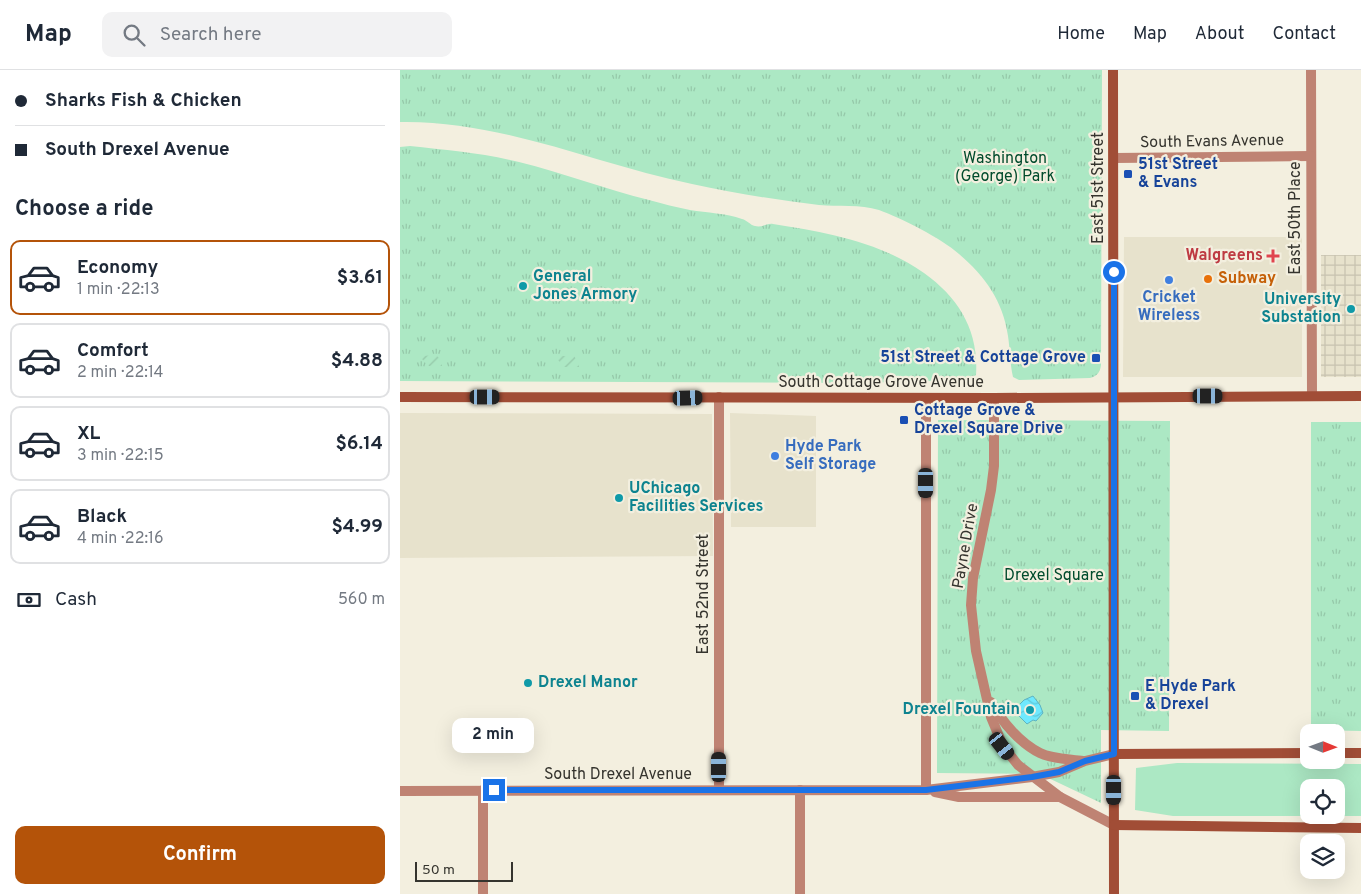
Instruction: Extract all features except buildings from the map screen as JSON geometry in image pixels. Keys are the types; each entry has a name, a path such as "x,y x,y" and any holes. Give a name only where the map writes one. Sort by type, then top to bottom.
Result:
{"main road":[{"name":"East 51st Street","path":"1114,70 1114,894"},
{"name":"South Cottage Grove Avenue","path":"400,397 994,398 1361,396"},
{"path":"1114,754 1300,753"},
{"path":"1345,753 1361,753"},
{"path":"1114,825 1361,828"}],"street":[{"name":"East 50th Place","path":"1311,70 1312,396"},
{"name":"South Evans Avenue","path":"1114,158 1311,156"},
{"name":"East 52nd Street","path":"719,398 719,790"},
{"path":"926,398 926,790"},
{"name":"Payne Drive","path":"994,398 994,466 975,568 972,629 991,717 1002,746 1018,765 1060,797"},
{"name":"Payne Drive","path":"988,697 998,714 1018,737 1040,753"},
{"name":"South Drexel Avenue","path":"1040,753 1085,761"},
{"name":"South Drexel Avenue","path":"400,791 926,790 1059,772 1085,761 1114,754"},
{"path":"483,790 483,894"},
{"path":"800,790 800,894"},
{"name":"South Drexel Avenue","path":"926,790 959,797 1060,797 1114,825"}],"shaded area":[{"path":"1124,237 1302,237 1302,377 1123,377"},
{"path":"1321,255 1361,255 1361,377 1321,377"},
{"path":"400,413 712,414 713,556 400,558"},
{"path":"730,413 816,416 816,527 731,527"}],"green space":[{"name":"Washington (George) Park","path":"400,70 1102,70 1100,370 1090,378 1019,380 1013,377 1006,323 997,300 985,280 968,262 942,242 909,223 879,210 864,207 826,206 755,196 656,176 511,135 437,123 400,122"},
{"path":"410,146 505,159 664,204 736,217 755,226 773,224 832,235 889,253 924,273 947,293 957,305 970,330 974,344 976,375 969,380 858,383 400,381 400,147"},
{"path":"436,355 442,361 442,366 429,366 422,359 422,356"},
{"path":"558,356 574,356 579,367 564,367 558,360"},
{"name":"Drexel Square","path":"938,420 1170,421 1169,731 1101,730 1101,803 1040,774 937,773"},
{"path":"1311,422 1361,422 1361,731 1345,731 1345,724 1311,724"},
{"path":"1177,763 1300,764 1300,769 1345,769 1345,764 1361,764 1361,816 1345,816 1345,779 1300,779 1300,816 1173,816 1135,810 1136,768"}],"water":[{"name":"Drexel Fountain","path":"1033,696 1043,713 1036,721 1033,720 1027,724 1019,716 1016,708 1024,700"}],"place":[{"name":"51st Street & Evans","path":"1128,174"},
{"name":"Walgreens","path":"1273,256"},
{"name":"Subway","path":"1208,279"},
{"name":"Cricket Wireless","path":"1169,280"},
{"name":"General Jones Armory","path":"523,286"},
{"name":"University Substation","path":"1351,309"},
{"name":"51st Street & Cottage Grove","path":"1096,358"},
{"name":"Cottage Grove & Drexel Square Drive","path":"904,420"},
{"name":"Hyde Park Self Storage","path":"775,456"},
{"name":"UChicago Facilities Services","path":"619,498"},
{"name":"Drexel Manor","path":"528,683"},
{"name":"E Hyde Park & Drexel","path":"1135,696"},
{"name":"Drexel Fountain","path":"1030,710"}],"route":[{"path":"494,790 926,790 1059,772 1085,761 1114,754 1114,272"}]}
